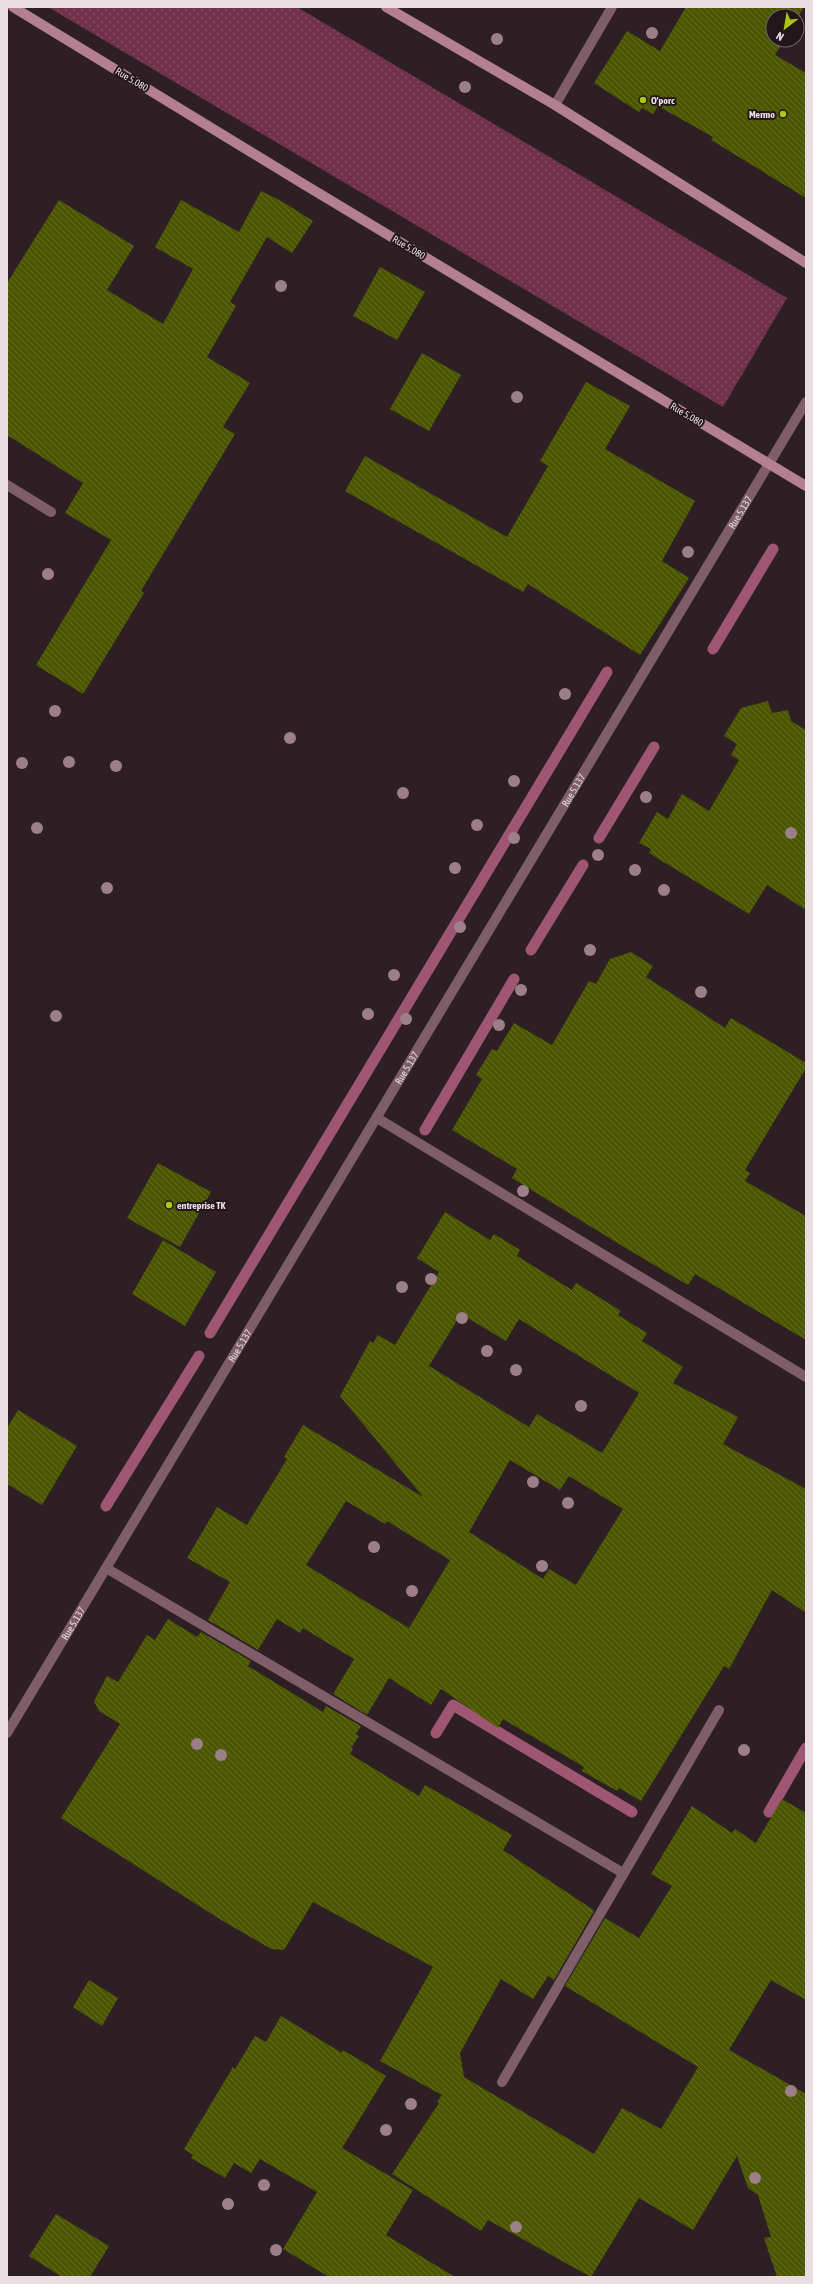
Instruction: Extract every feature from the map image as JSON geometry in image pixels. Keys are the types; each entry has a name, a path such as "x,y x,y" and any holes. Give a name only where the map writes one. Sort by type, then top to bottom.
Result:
{"main road":[{"name":"Rue 5.080","path":"13,7 305,185 806,486"},
{"path":"386,7 555,105 806,263"}],"street":[{"path":"555,105 612,7"},
{"name":"Rue 5.137","path":"7,1733 378,1118 806,402"},
{"path":"7,485 52,512"},
{"path":"378,1118 806,1377"},
{"path":"106,1568 623,1873"},
{"path":"502,2082 719,1710"}],"shaded area":[{"path":"48,7 297,7 787,298 723,407"}],"building":[{"path":"686,7 804,7 765,8 765,48 779,48 775,55 806,73 806,198 711,140 713,137 658,106 653,114 642,108 639,112 594,83 627,31 660,51"},
{"path":"261,191 283,202 313,221 292,253 267,237 230,302 236,306 207,357 250,383 223,427 235,434 141,591 144,593 83,694 36,665 111,540 65,513 83,483 7,435 7,283 59,200 134,246 107,290 163,324 193,269 155,247 181,200 239,232"},
{"path":"380,267 425,292 397,340 353,316"},
{"path":"422,353 461,375 429,431 390,409"},
{"path":"586,382 630,406 605,449 695,501 662,561 689,578 640,655 528,584 523,592 345,491 365,456 507,537 548,466 540,461"},
{"path":"768,701 772,713 788,710 791,721 806,730 806,910 767,885 749,914 649,853 651,849 639,843 657,812 668,819 682,794 709,811 739,760 731,755 737,744 724,736 741,708"},
{"path":"631,952 653,966 646,977 725,1028 731,1018 806,1063 806,1068 745,1170 750,1173 745,1181 806,1216 806,1340 695,1274 688,1285 512,1178 517,1169 452,1130 482,1079 476,1075 492,1049 497,1051 514,1023 552,1045 589,981 596,984 610,959"},
{"name":"entreprise TK","path":"158,1163 211,1192 180,1247 127,1218"},
{"path":"445,1212 490,1240 494,1234 520,1250 517,1256 572,1290 576,1283 621,1311 618,1315 647,1333 642,1341 683,1367 673,1383 738,1417 723,1444 806,1489 806,1613 772,1590 729,1669 724,1666 641,1801 619,1788 617,1791 582,1771 584,1767 503,1719 498,1728 441,1689 431,1705 389,1678 367,1715 333,1694 354,1659 303,1628 300,1633 277,1619 258,1650 208,1620 230,1582 187,1558 217,1507 247,1525 287,1459 284,1457 303,1425 423,1497 340,1396 370,1341 373,1343 378,1335 395,1345 439,1272 417,1258","holes":["461,1314 506,1341 519,1319 639,1393 602,1453 537,1414 529,1427 429,1366","510,1460 560,1490 569,1476 623,1509 576,1585 549,1569 543,1579 469,1532","346,1501 385,1524 387,1521 450,1560 409,1628 306,1565"]},
{"path":"163,1240 216,1272 185,1326 132,1294"},
{"path":"18,1410 77,1446 42,1505 7,1484 7,1428"},
{"path":"168,1619 197,1637 201,1632 251,1661 248,1666 323,1712 326,1706 361,1726 356,1734 359,1736 351,1748 353,1749 350,1754 419,1796 425,1785 512,1835 503,1850 594,1911 554,1980 548,1976 533,1999 501,1979 460,2053 464,2077 594,2154 622,2108 661,2129 698,2067 565,1986 605,1918 639,1938 672,1886 651,1874 692,1806 732,1833 735,1829 756,1843 782,1799 806,1813 806,2000 771,1980 729,2050 806,2094 806,2277 777,2277 764,2238 771,2237 758,2195 748,2188 737,2156 693,2230 639,2198 591,2277 488,2220 481,2231 392,2174 439,2103 437,2102 442,2095 380,2061 433,1967 313,1902 284,1950 271,1949 218,1918 61,1818 120,1724 99,1711 94,1701 107,1676 118,1682 147,1635 155,1640"},
{"path":"89,1980 118,1998 102,2026 73,2007"},
{"path":"281,2016 342,2053 343,2050 386,2076 342,2148 413,2190 386,2235 455,2277 329,2277 283,2249 317,2192 260,2159 251,2173 234,2163 225,2178 191,2158 193,2155 184,2149 233,2067 235,2069 255,2036 266,2042"},
{"path":"56,2214 109,2246 90,2277 62,2277 29,2256"}],"waterway":[{"path":"713,649 773,549"},
{"path":"210,1333 607,672"},
{"path":"599,838 654,747"},
{"path":"531,950 583,865"},
{"path":"425,1130 514,979"},
{"path":"106,1506 199,1356"},
{"path":"436,1733 453,1705 632,1812"},
{"path":"769,1812 806,1748"}],"place":[{"name":"O’porc","path":"643,100"},
{"name":"Mermo","path":"783,114"},
{"name":"entreprise TK","path":"169,1205"}]}
